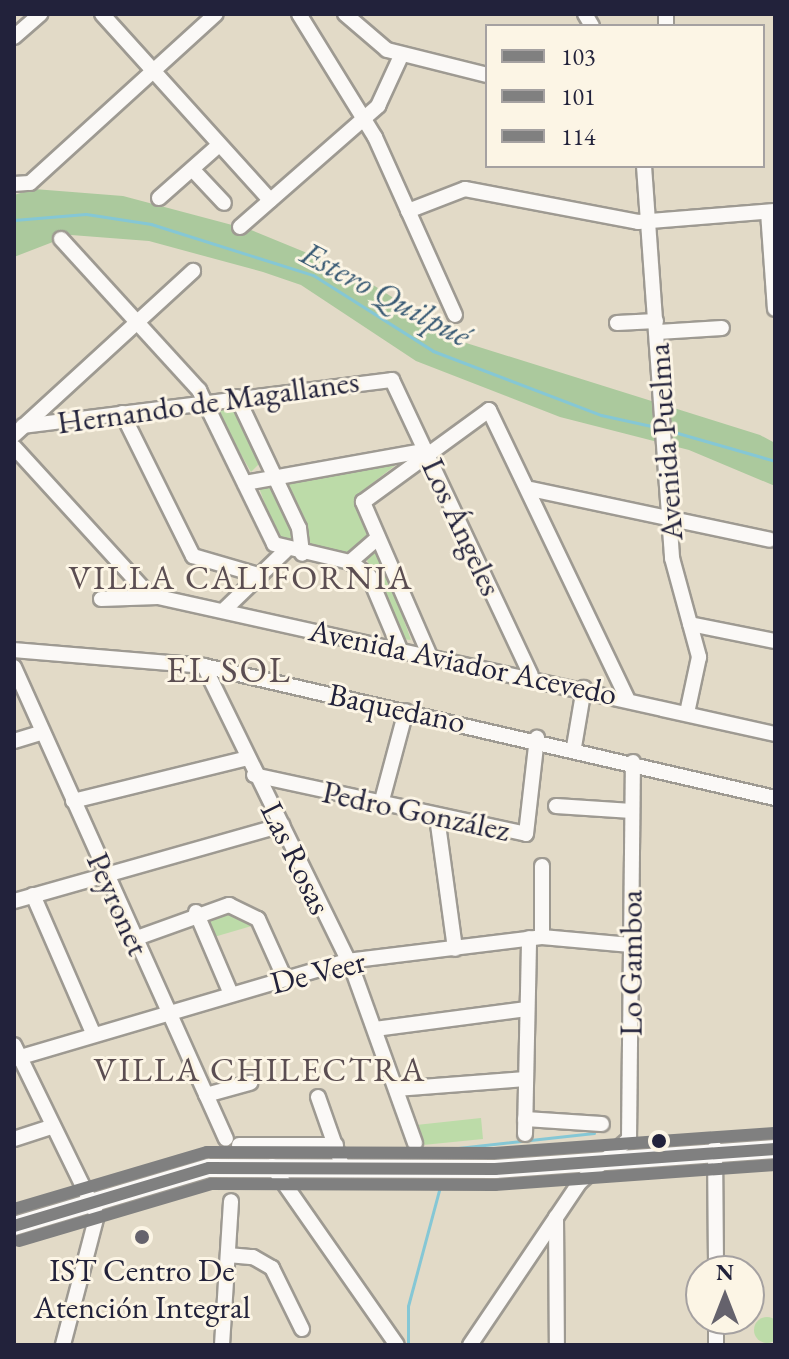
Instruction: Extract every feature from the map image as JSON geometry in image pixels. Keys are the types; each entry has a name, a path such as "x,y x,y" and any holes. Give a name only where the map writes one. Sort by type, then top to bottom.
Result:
{"main road":[{"path":"14,1226 183,1173 272,1166 495,1169 715,1148 775,1149"}],"street":[{"path":"14,37 40,14"},
{"path":"102,14 270,200"},
{"path":"16,185 30,183 216,14"},
{"path":"299,14 364,117 455,315"},
{"path":"345,14 401,56 485,75"},
{"path":"240,227 388,92 401,56"},
{"path":"159,198 219,145"},
{"name":"Avenida Puelma","path":"644,168 668,459 672,558 699,668 687,713"},
{"path":"193,170 224,203"},
{"path":"408,211 455,190 476,190 648,222 771,212 775,309"},
{"path":"61,239 138,323 204,402 245,483 285,551 350,562 369,576 399,647"},
{"path":"19,430 193,271"},
{"path":"617,323 722,328"},
{"name":"Hernando de Magallanes","path":"19,430 237,397 392,380"},
{"name":"Los Ángeles","path":"392,380 531,675"},
{"path":"237,397 301,533 302,554"},
{"path":"429,654 363,502 426,450 489,410 531,489 627,698"},
{"path":"122,413 193,556 258,575"},
{"path":"14,447 150,596"},
{"path":"245,483 272,474 426,450"},
{"path":"531,489 671,515 770,540"},
{"path":"350,562 378,538"},
{"path":"224,610 237,594 285,551"},
{"path":"231,569 237,594"},
{"name":"Avenida Aviador Acevedo","path":"101,599 150,596 224,610 531,675 775,734"},
{"path":"690,624 775,641"},
{"name":"Baquedano","path":"14,650 204,666 537,738 775,798"},
{"name":"Las Rosas","path":"204,666 244,759 282,825 347,961 375,1029 415,1143"},
{"name":"Peyronet","path":"14,667 166,1012 206,1095 233,1142 336,1145"},
{"path":"574,747 584,688"},
{"path":"381,804 406,711"},
{"path":"14,741 43,732"},
{"name":"Pedro González","path":"254,775 437,817 530,832 537,738"},
{"path":"73,801 244,759"},
{"name":"Lo Gamboa","path":"614,1158 631,1121 633,762"},
{"path":"556,806 632,811"},
{"path":"437,817 455,949"},
{"path":"14,901 104,871 282,825"},
{"path":"542,866 527,1009 525,1127 602,1124"},
{"path":"33,895 93,1033"},
{"path":"134,939 196,912 229,905 258,919 285,979"},
{"path":"196,912 231,994"},
{"name":"De Veer","path":"16,1054 347,961 535,937 631,945"},
{"path":"375,1029 527,1009"},
{"path":"16,1054 99,1223 63,1345"},
{"path":"396,1089 526,1079"},
{"path":"206,1095 250,1083"},
{"path":"318,1097 343,1168"},
{"path":"14,1139 50,1127"},
{"path":"715,1148 716,1255"},
{"path":"470,1345 580,1182 614,1158"},
{"path":"272,1166 397,1345"},
{"path":"222,1345 231,1201"},
{"path":"556,1217 557,1345"},
{"path":"228,1255 272,1268 302,1329"}],"green space":[{"path":"34,189 123,196 251,230 351,271 463,342 760,435 775,443 775,486 689,450 560,417 416,361 301,285 263,272 149,241 71,235 14,257 14,195"},
{"path":"232,406 260,463 251,472 216,411"},
{"path":"397,464 356,496 370,537 347,557 314,551 281,483"},
{"path":"257,482 272,485 296,532 289,542 277,538"},
{"path":"370,552 380,553 411,640 402,639 366,558"},
{"path":"235,911 255,925 214,937 207,916"},
{"path":"481,1118 483,1139 423,1145 416,1125"},
{"path":"765,1317 772,1318 779,1325 779,1335 772,1342 762,1342 755,1335 765,1335"}],"waterway":[{"name":"Estero Quilpué","path":"14,220 86,214 151,224 313,275 433,351 601,415 656,427"},
{"name":"Estero Quilpué","path":"667,430 775,461"},
{"path":"422,1152 594,1133"},
{"path":"408,1345 408,1306 441,1183"}],"transit line":[{"name":"114","path":"14,1209 207,1152 494,1153 774,1133"},
{"name":"103","path":"14,1226 209,1168 495,1169 775,1149"},
{"name":"101","path":"19,1241 211,1184 495,1185 775,1165"}],"place":[{"name":"IST Centro De Atención Integral","path":"142,1237"}],"district":[{"name":"VILLA CALIFORNIA","path":"241,578"},
{"name":"EL SOL","path":"229,670"},
{"name":"VILLA CHILECTRA","path":"260,1070"}]}
